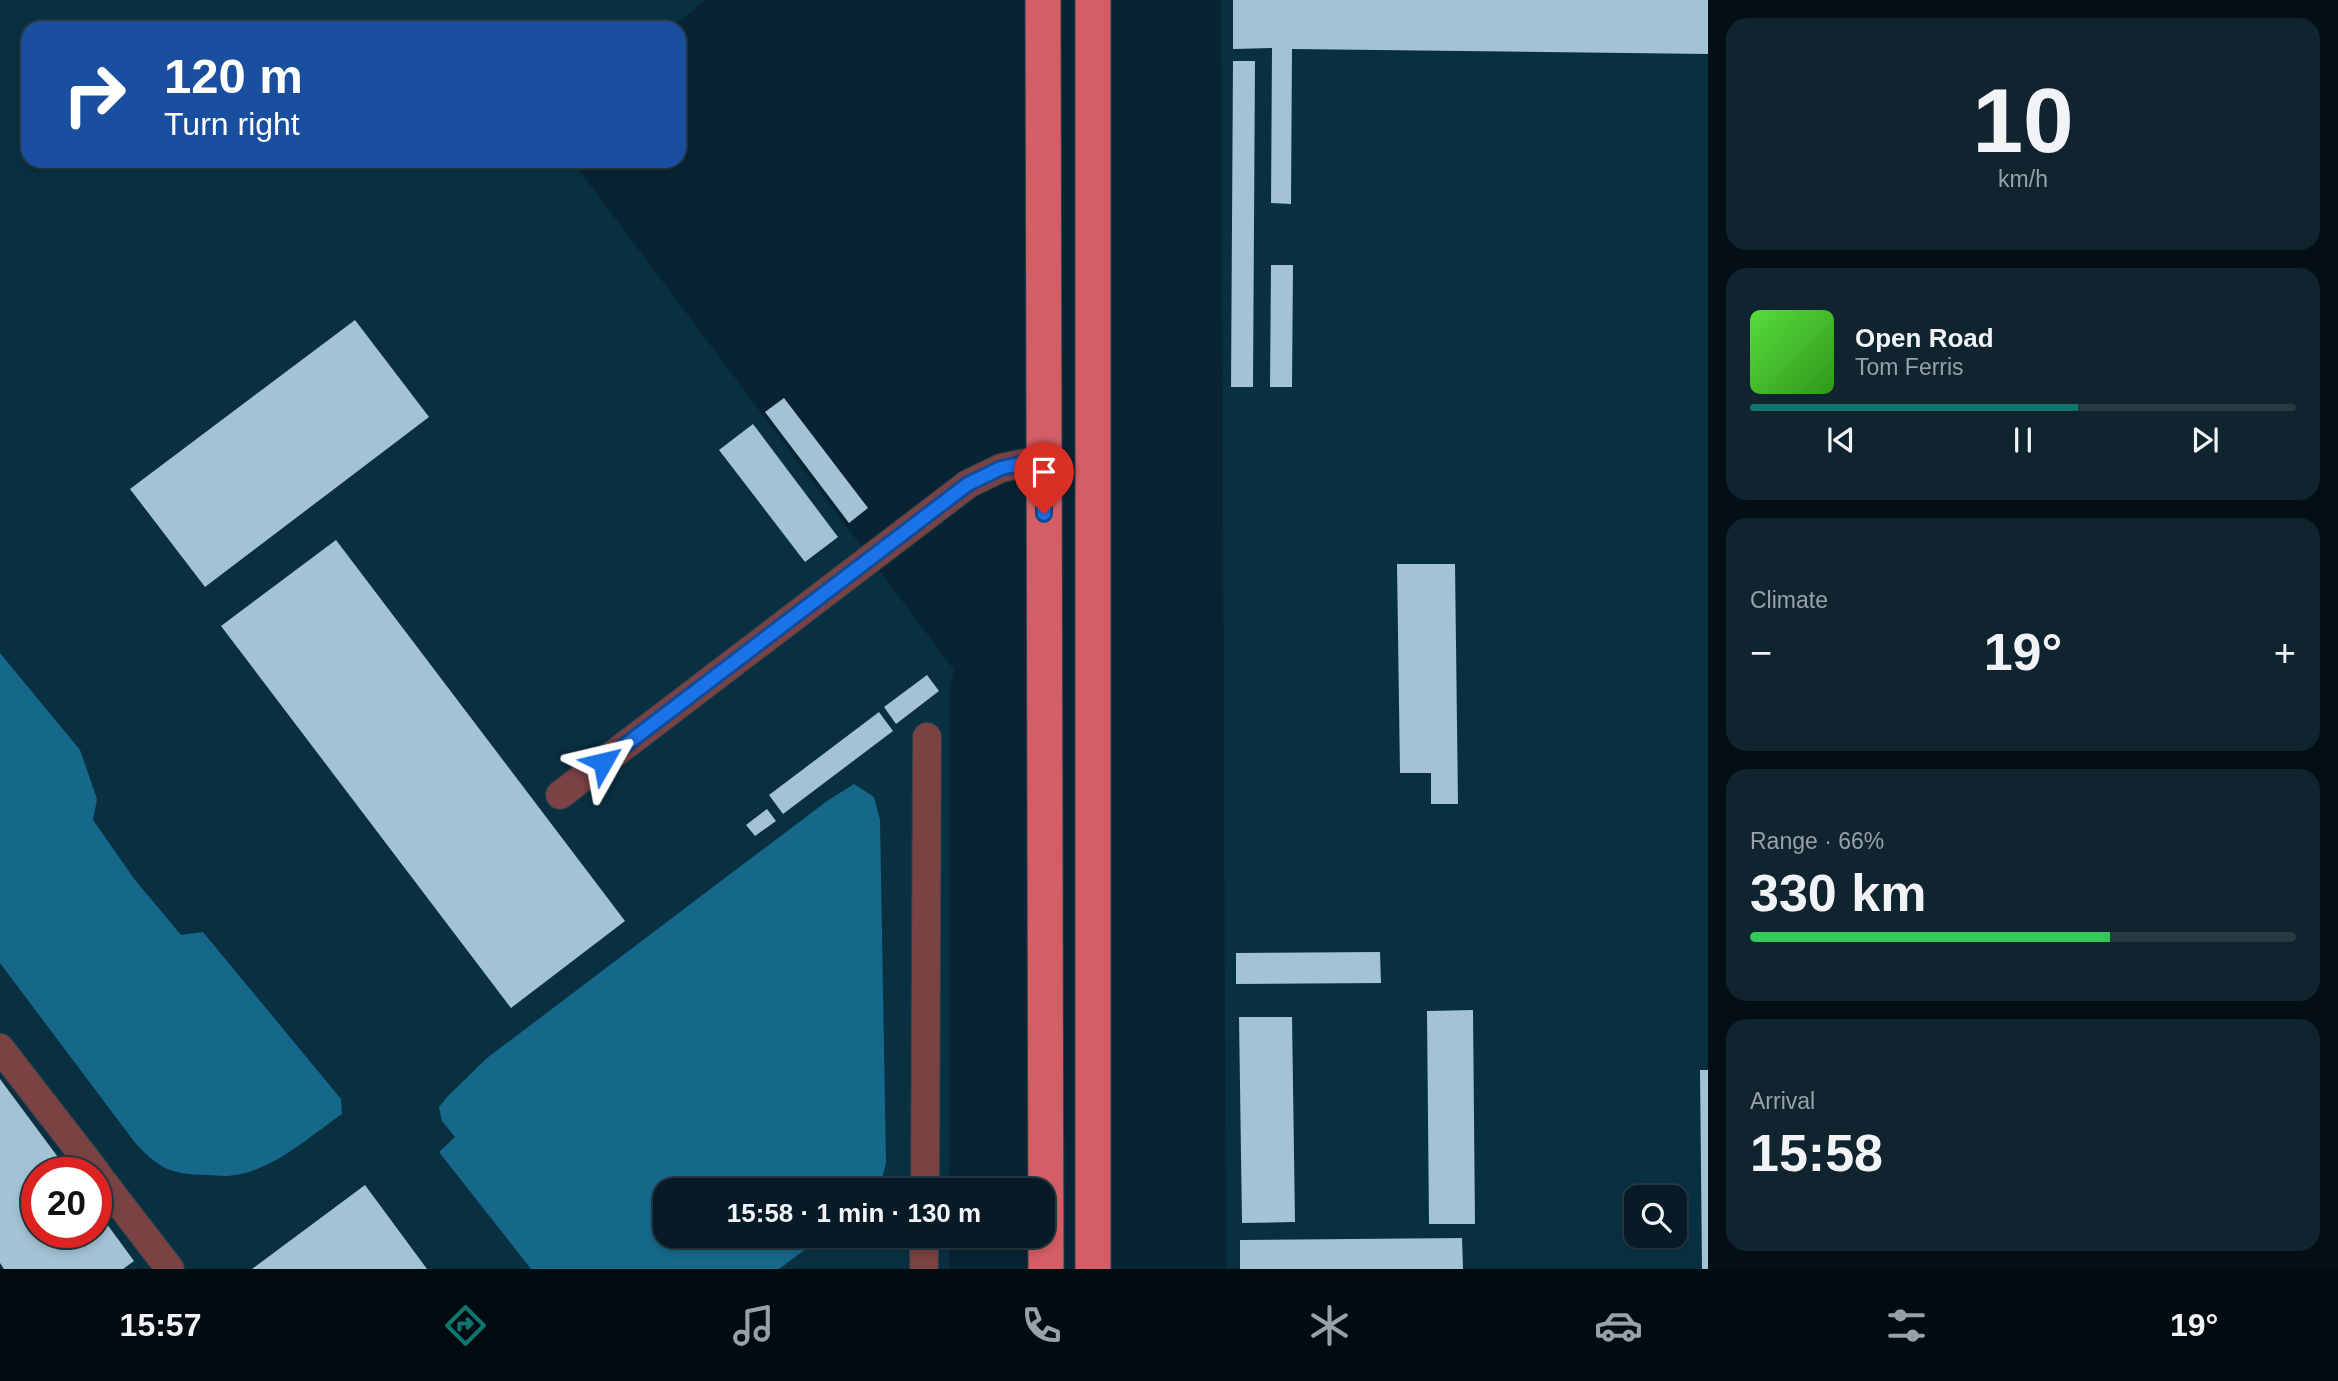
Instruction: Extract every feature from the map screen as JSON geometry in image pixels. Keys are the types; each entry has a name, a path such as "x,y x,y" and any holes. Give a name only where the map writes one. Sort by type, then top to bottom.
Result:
{"main road":[{"path":"1043,0 1046,1269"},
{"path":"1093,0 1093,1269"}],"lane":[{"path":"560,795 968,484 1001,468 1044,459"},
{"path":"925,1178 927,737"},
{"path":"0,1048 84,1157"},
{"path":"112,1194 170,1269"},
{"path":"924,1248 924,1269"}],"shaded area":[{"path":"0,0 706,0 680,21 21,21 21,168 577,168 954,670 949,691 949,1178 653,1178 653,1248 949,1248 949,1269 0,1269"},
{"path":"1221,0 1708,0 1708,1269 1226,1269"}],"water":[{"path":"0,653 80,750 97,799 93,820 135,880 181,935 203,932 341,1099 342,1114 277,1159 249,1172 228,1176 175,1172 160,1165 136,1144 0,963"},
{"path":"854,784 874,797 880,820 886,1163 882,1178 653,1178 653,1248 807,1248 779,1269 531,1269 439,1152 455,1137 442,1121 439,1107 487,1058 827,801"}],"building":[{"path":"1233,0 1708,0 1708,54 1292,49 1291,204 1271,203 1272,48 1233,49"},
{"path":"1233,61 1255,61 1253,387 1231,387"},
{"path":"1271,265 1293,265 1292,387 1270,387"},
{"path":"355,320 429,417 205,587 130,489"},
{"path":"784,398 868,508 849,523 765,412"},
{"path":"753,424 838,537 805,562 719,450"},
{"path":"336,540 625,921 511,1008 221,626"},
{"path":"1397,564 1455,564 1458,804 1431,804 1431,773 1400,773"},
{"path":"927,675 939,691 896,724 884,707"},
{"path":"879,712 893,731 783,814 769,795"},
{"path":"767,809 776,821 755,836 746,825"},
{"path":"1380,952 1381,983 1236,984 1236,953"},
{"path":"1473,1010 1475,1224 1429,1224 1427,1011"},
{"path":"1239,1017 1292,1017 1295,1222 1242,1223"},
{"path":"1700,1070 1708,1070 1708,1269 1702,1269"},
{"path":"0,1079 58,1157 21,1157 21,1248 112,1248 112,1231 134,1261 123,1269 4,1269 0,1263"},
{"path":"365,1185 427,1269 252,1269"},
{"path":"1462,1238 1463,1269 1240,1269 1240,1240"}],"route":[{"path":"603,762 968,484 1001,468 1044,459 1044,514"}]}
